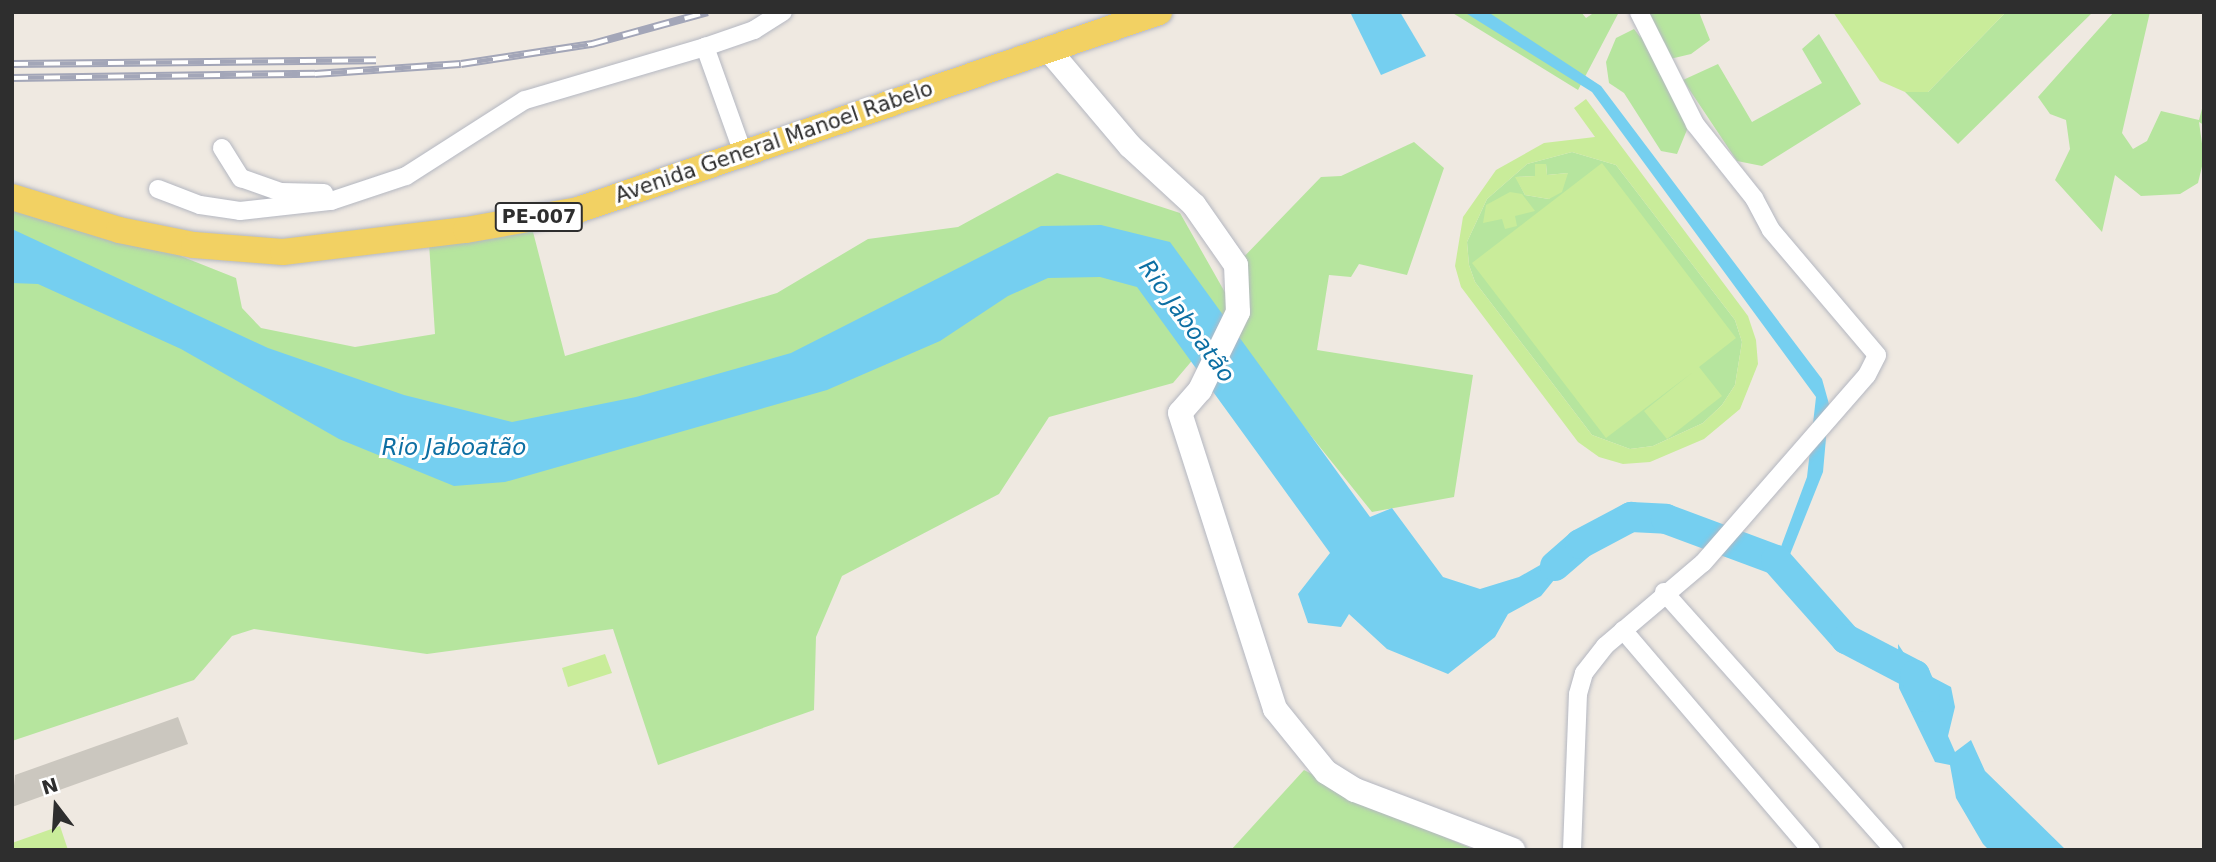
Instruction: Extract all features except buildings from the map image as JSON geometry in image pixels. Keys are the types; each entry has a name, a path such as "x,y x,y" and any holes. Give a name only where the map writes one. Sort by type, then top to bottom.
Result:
{"main road":[{"name":"Avenida General Manoel Rabelo","path":"12,197 119,230 194,245 283,252 466,230 578,210 1159,12"}],"street":[{"path":"158,189 200,205 240,211 331,201 381,186 462,145 525,100 705,47 754,30 783,12"},
{"path":"1572,850 1578,694 1593,659 1664,592 1703,564 1848,397 1877,355 1872,344 1771,230 1754,198 1695,124 1639,12"},
{"path":"705,47 743,153"},
{"path":"1048,49 1216,235 1236,265 1238,312 1234,324 1200,390 1180,413 1254,657 1291,732 1326,772 1355,790 1513,850"},
{"path":"222,148 237,175 281,191 308,194 381,186"},
{"path":"1664,592 1894,850"},
{"path":"1623,630 1811,850"}],"green space":[{"path":"1451,12 1581,12 1586,18 1595,12 1619,12 1578,90"},
{"path":"1634,12 1699,12 1710,40 1691,54 1670,59 1644,43 1689,125 1677,154 1661,151 1624,93 1609,83 1606,62 1616,38 1634,29 1641,38"},
{"path":"1833,12 2006,12 1928,92 1905,92 1880,81"},
{"path":"2006,12 2093,12 1958,144 1905,92 1928,92"},
{"path":"2114,12 2150,12 2122,133 2133,149 2147,141 2161,111 2199,120 2204,101 2204,125 2199,122 2204,158 2198,183 2180,194 2141,196 2115,175 2102,232 2055,180 2070,149 2066,120 2050,114 2038,97"},
{"path":"1819,34 1861,104 1762,166 1737,161 1683,80 1718,64 1752,122 1822,83 1802,49"},
{"path":"1586,99 1748,316 1756,340 1758,364 1740,409 1704,439 1650,462 1623,464 1599,457 1578,442 1461,287 1455,266 1463,217 1496,170 1544,143 1595,137 1574,108","holes":["1572,152 1616,165 1735,320 1742,342 1735,385 1722,405 1703,423 1653,446 1630,449 1592,435 1475,282 1469,265 1467,242 1487,199 1527,164"]},
{"path":"1414,142 1444,168 1407,275 1359,264 1351,277 1329,275 1317,350 1473,375 1454,497 1372,512 1247,356 1234,324 1236,265 1321,177 1341,176"},
{"path":"1572,152 1616,165 1735,320 1742,342 1735,385 1722,405 1703,423 1653,446 1630,449 1592,435 1475,282 1469,265 1467,242 1487,199 1527,164","holes":["1535,164 1546,164 1547,175 1568,173 1549,199 1525,195 1516,177 1535,176"]},
{"path":"1602,163 1736,338 1699,367 1722,396 1667,439 1644,411 1693,372 1606,438 1472,263"},
{"path":"1535,164 1546,164 1547,175 1568,173 1562,192 1549,199 1525,195 1515,177 1535,176"},
{"path":"1057,173 1180,213 1235,310 1173,383 1049,417 999,494 842,576 816,637 814,710 658,765 613,629 427,654 254,629 232,636 194,680 12,741 12,207 153,245 236,278 242,308 261,328 355,347 435,334 429,243 532,228 565,356 777,293 868,239 958,227"},
{"path":"1510,192 1522,194 1535,211 1515,216 1517,226 1505,229 1502,219 1483,223 1486,205"},
{"path":"605,654 612,673 568,687 562,668"},
{"path":"1304,770 1393,815 1475,850 1231,850"},
{"path":"60,826 68,850 14,850 12,843"}],"water":[{"path":"1350,12 1400,12 1426,56 1381,75"},
{"path":"1464,12 1488,12 1601,86 1822,379 1829,404 1823,472 1785,567 1776,560 1807,477 1816,397 1592,92"},
{"name":"Rio Jaboatão","path":"1101,225 1170,242 1370,517 1392,508 1443,577 1480,589 1519,577 1589,537 1541,596 1508,614 1495,637 1448,674 1387,649 1349,614 1341,627 1308,623 1298,594 1330,553 1137,287 1100,277 1048,278 1008,296 940,341 827,390 505,482 454,486 339,439 181,349 38,284 12,283 12,229 268,348 404,395 512,422 636,397 791,353 1041,226"},
{"path":"1898,644 1913,667 1951,687 1955,707 1948,736 1955,752 1971,740 1985,771 2066,850 1989,850 1983,844 1956,798 1950,765 1935,762 1899,688"}],"waterway":[{"name":"Rio Jaboatão","path":"1555,566 1580,544 1631,517 1666,519 1776,560 1846,639 1915,675 1925,697"}],"railway":[{"path":"12,78 315,74 461,64 592,44 708,12"},
{"path":"12,64 376,60"}]}
